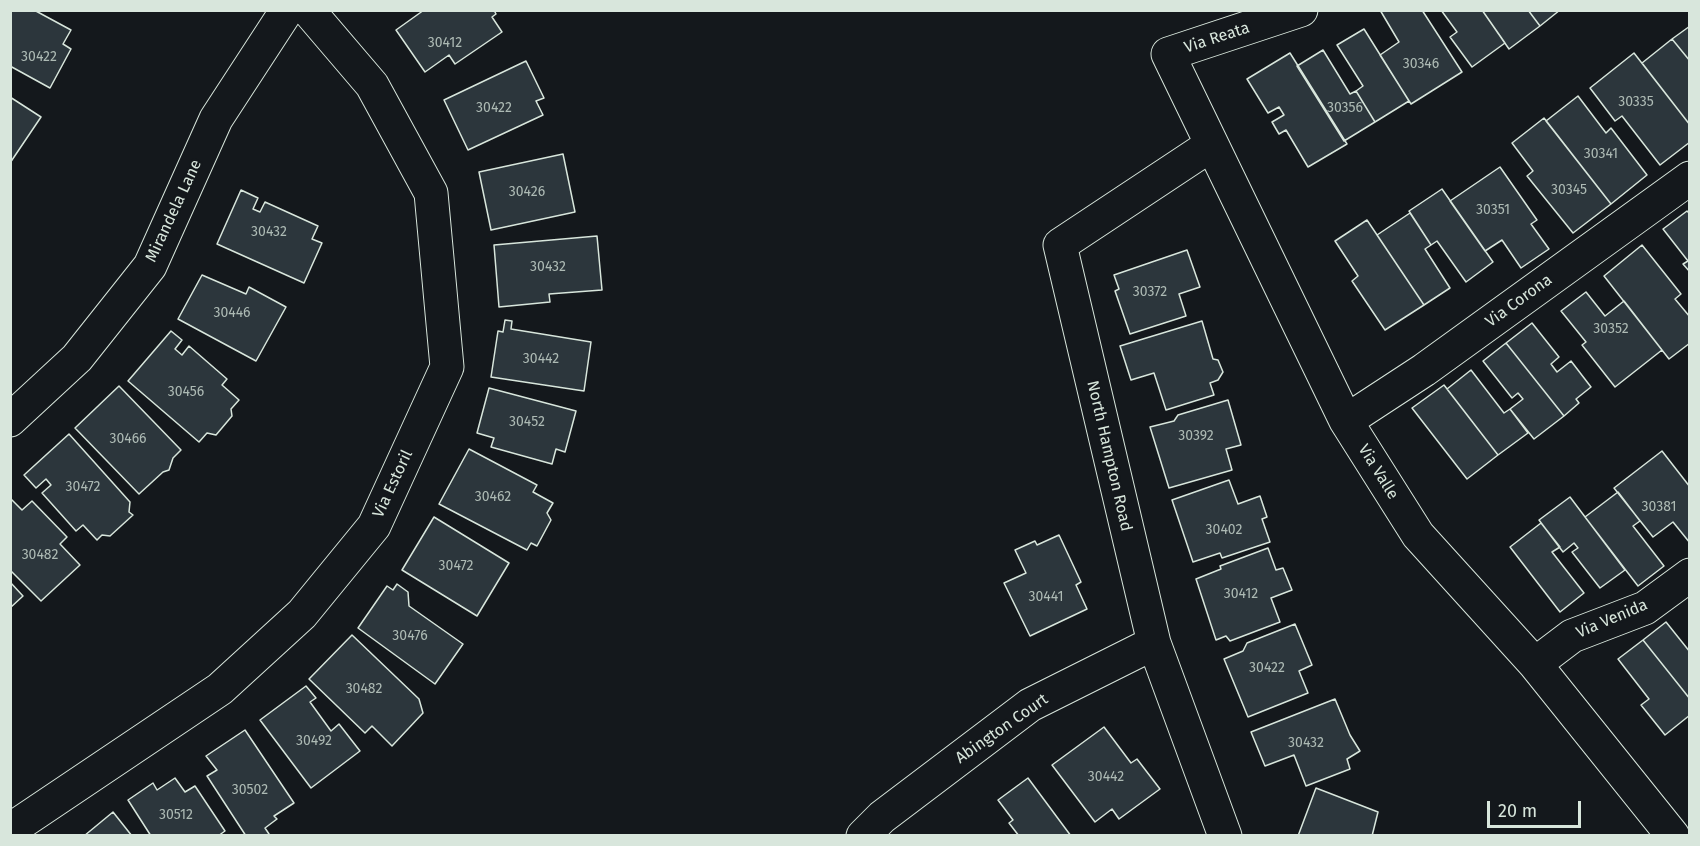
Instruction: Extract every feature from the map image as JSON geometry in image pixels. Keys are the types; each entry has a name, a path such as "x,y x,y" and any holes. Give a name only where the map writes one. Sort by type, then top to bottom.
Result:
{"street":[{"name":"Mirandela Lane","path":"10,420 77,358 150,266 216,119 287,10"},
{"name":"Via Estoril","path":"10,832 220,689 302,614 374,526 447,367 431,193 372,85 308,10"},
{"name":"Via Reata","path":"1168,54 1300,10"},
{"name":"Via Valle","path":"1168,54 1346,421 1418,535 1534,664 1673,836"},
{"name":"North Hampton Road","path":"1211,145 1060,245 1154,643 1225,836"},
{"name":"Via Corona","path":"1346,421 1424,370 1689,178"},
{"name":"Via Venida","path":"1534,664 1572,636 1645,608 1689,575"},
{"name":"Abington Court","path":"863,836 882,817 1030,705 1154,643"}],"building":[{"path":"10,10 34,10 71,30 63,44 71,49 50,88 10,66"},
{"path":"424,10 494,10 496,14 492,17 502,32 455,64 449,55 425,72 396,30"},
{"path":"1380,10 1422,10 1462,72 1411,104 1380,55 1399,42"},
{"path":"1441,10 1482,10 1505,43 1472,67 1450,37 1457,32"},
{"path":"1482,10 1528,10 1540,26 1509,49"},
{"path":"1528,10 1560,10 1540,26"},
{"path":"1690,26 1690,61 1672,39"},
{"path":"1364,29 1409,101 1375,122 1356,91 1363,86 1337,45"},
{"path":"1672,39 1690,61 1690,125 1642,63"},
{"path":"1323,50 1350,94 1356,91 1375,122 1344,141 1297,66"},
{"path":"1290,53 1347,144 1308,167 1286,130 1279,134 1272,122 1284,115 1279,107 1268,113 1247,79"},
{"path":"1634,53 1690,125 1690,142 1660,165 1622,116 1615,121 1590,88"},
{"path":"526,61 544,98 536,101 543,115 468,150 444,100"},
{"path":"1578,96 1606,133 1611,128 1647,175 1611,204 1546,121"},
{"path":"10,97 41,117 10,163"},
{"path":"1544,118 1611,204 1573,233 1527,176 1533,171 1512,143"},
{"path":"563,154 575,212 491,230 479,172"},
{"path":"1500,167 1537,220 1531,224 1549,249 1521,268 1502,240 1485,251 1450,201"},
{"path":"1442,189 1493,262 1466,282 1437,241 1431,245 1409,211"},
{"path":"241,190 258,198 253,209 260,212 265,202 318,226 312,239 322,243 304,283 217,244"},
{"path":"1687,211 1690,214 1690,272 1683,264 1688,261 1663,229"},
{"path":"1410,213 1431,245 1425,249 1450,288 1424,305 1377,235"},
{"path":"1367,220 1424,305 1385,330 1352,281 1358,276 1335,241"},
{"path":"597,236 602,290 549,294 550,302 499,307 494,245"},
{"path":"1642,245 1681,294 1675,299 1690,317 1690,343 1669,359 1604,276"},
{"path":"1187,250 1200,287 1179,294 1186,316 1130,334 1115,291 1119,289 1114,275"},
{"path":"202,275 246,294 249,287 286,307 256,361 178,319"},
{"path":"1586,292 1605,316 1624,301 1662,350 1615,387 1582,345 1586,342 1561,311"},
{"path":"505,320 512,321 511,329 591,342 584,391 491,377 498,331 503,332"},
{"path":"1202,321 1213,359 1218,360 1223,372 1218,380 1210,383 1214,395 1166,410 1154,373 1131,380 1120,346"},
{"path":"1532,323 1559,357 1551,364 1557,372 1571,361 1591,387 1576,399 1579,403 1564,416 1506,343"},
{"path":"171,331 182,340 175,349 182,355 189,346 227,379 222,385 239,400 231,409 232,416 216,435 207,433 199,442 128,381"},
{"path":"1506,343 1564,416 1534,439 1510,409 1523,399 1518,393 1512,398 1483,361"},
{"path":"1471,370 1504,413 1510,409 1528,433 1498,455 1447,389"},
{"path":"1444,385 1498,455 1467,479 1412,408"},
{"path":"119,386 181,450 173,458 169,470 163,472 139,494 75,428"},
{"path":"489,388 576,411 565,452 556,449 552,464 491,447 494,438 477,433"},
{"path":"1228,400 1241,445 1226,449 1232,470 1169,488 1150,427 1174,421 1178,415"},
{"path":"69,434 130,502 129,512 133,515 110,536 102,535 97,540 83,525 76,531 42,493 51,485 46,479 36,488 24,475"},
{"path":"469,449 537,485 533,492 553,503 547,513 551,520 537,546 531,543 527,550 439,504"},
{"path":"1662,451 1690,487 1690,543 1673,522 1653,537 1614,488"},
{"path":"1229,480 1238,504 1260,496 1267,517 1262,519 1270,542 1222,558 1220,553 1193,562 1172,500"},
{"path":"1618,492 1640,521 1633,526 1664,566 1638,586 1585,517"},
{"path":"1570,497 1625,570 1600,588 1572,552 1578,548 1574,543 1563,552 1539,520"},
{"path":"10,498 22,510 32,501 67,537 60,544 80,565 41,601 10,570"},
{"path":"434,517 509,563 477,616 402,570"},
{"path":"1541,523 1560,547 1552,552 1584,593 1560,612 1510,547"},
{"path":"1059,535 1081,582 1076,585 1087,609 1030,636 1004,583 1026,573 1015,550 1035,541 1037,545"},
{"path":"1268,548 1276,570 1283,568 1292,590 1271,598 1280,622 1230,641 1226,636 1216,640 1196,579 1221,569 1220,566"},
{"path":"10,582 23,596 10,608"},
{"path":"397,584 408,592 409,606 463,644 435,684 358,628 387,586 393,590"},
{"path":"1666,622 1690,652 1690,699 1643,640"},
{"path":"1295,624 1312,665 1299,671 1308,693 1248,717 1224,659 1243,651 1247,643"},
{"path":"352,635 419,699 423,713 392,746 372,726 365,733 309,679"},
{"path":"1643,640 1690,699 1690,715 1665,735 1641,705 1649,699 1618,659"},
{"path":"306,686 316,698 310,702 331,731 339,724 360,751 311,788 260,720"},
{"path":"1335,699 1350,735 1360,751 1347,759 1350,769 1306,786 1294,755 1265,766 1251,732"},
{"path":"1104,727 1131,763 1137,759 1160,789 1119,819 1112,809 1095,822 1052,765"},
{"path":"245,730 294,803 274,816 277,819 265,828 269,834 267,836 246,836 207,776 217,770 206,756"},
{"path":"175,778 185,792 195,786 225,831 218,836 151,836 128,800 153,783 157,790"},
{"path":"1028,778 1071,836 1019,836 1009,823 1013,820 998,800"},
{"path":"1316,788 1378,812 1372,836 1298,836"},
{"path":"113,812 132,836 84,836"}]}
